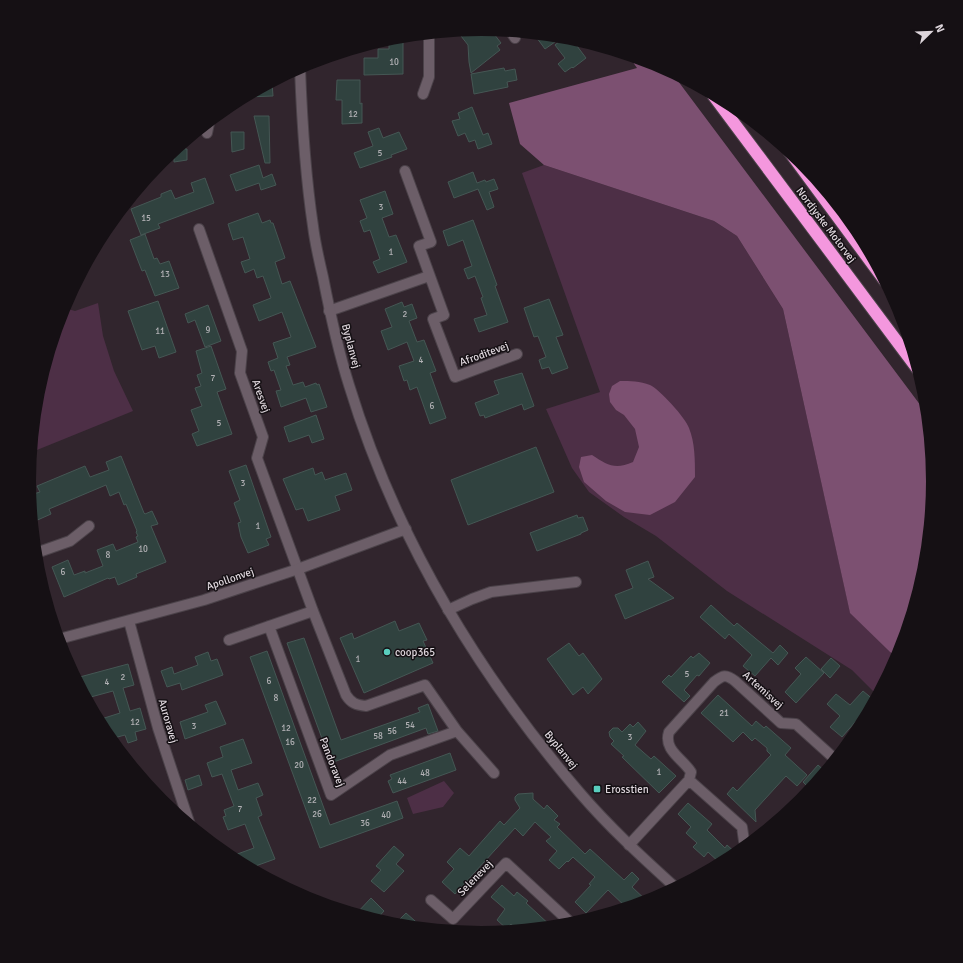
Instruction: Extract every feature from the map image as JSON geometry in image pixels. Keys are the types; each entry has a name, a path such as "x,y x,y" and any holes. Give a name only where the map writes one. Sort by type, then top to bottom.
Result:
{"highway":[{"name":"Nordjyske Motorvej","path":"722,107 910,358"},
{"name":"Nordjyske Motorvej","path":"818,191 859,246"}],"street":[{"path":"423,94 429,76 430,39"},
{"name":"Byplanvej","path":"300,75 303,140 313,227 329,311 349,385 374,458 406,529 448,610 475,654 514,712 580,794 629,845 672,884"},
{"name":"Afroditevej","path":"405,172 430,242 418,246 444,315 433,319 455,377 517,354"},
{"name":"Aresvej","path":"199,229 242,351 240,373 263,437 257,458 298,569"},
{"path":"329,311 429,276"},
{"path":"42,551 70,541 90,526"},
{"name":"Apollonvej","path":"65,638 204,600 298,569 406,529"},
{"path":"298,569 313,611 350,702 366,706 425,685 457,731 494,773"},
{"path":"448,610 491,592 576,582"},
{"path":"229,640 313,611"},
{"name":"Auroravej","path":"129,621 160,735 187,815"},
{"name":"Pandoravej","path":"269,626 331,795 390,755 457,731"},
{"name":"Artemisvej","path":"689,780 691,772 687,765 668,745 667,738 669,732 721,676 729,676 781,723 796,724 832,756"},
{"path":"629,845 689,780 742,827 744,841"},
{"name":"Selenevej","path":"431,900 453,919 506,863 566,918"}],"shaded area":[{"path":"634,63 679,82 920,404 926,452 927,482 923,540 912,597 892,654 850,613 783,309 737,236 714,221 544,165 520,144 509,103 637,68"},
{"path":"544,165 714,221 737,236 783,309 850,612 892,654 874,692 852,670 727,591 656,536 624,517 589,492 572,468 546,409 600,392 522,173"},
{"path":"98,303 103,336 114,371 133,411 37,450 40,423 51,366 70,311 71,310 75,311"},
{"path":"620,381 631,381 650,385 666,398 687,423 694,446 695,477 675,502 650,515 625,512 606,501 584,482 579,467 581,457 592,455 607,464 616,466 633,462 639,447 635,429 624,415 616,410 610,402 609,394 612,386"},
{"path":"444,781 454,793 443,807 413,814 407,798"}],"building":[{"path":"496,36 501,43 497,46 500,50 471,73 468,45 462,37"},
{"path":"538,40 554,43 545,49"},
{"path":"557,43 578,47 586,58 565,72 558,64 565,58 555,45"},
{"path":"403,44 403,74 364,75 364,58 378,58 378,49 389,49 389,46"},
{"path":"504,68 505,71 515,69 517,80 507,82 508,87 474,94 471,74"},
{"path":"337,80 360,80 362,123 342,124 342,100 336,100"},
{"path":"272,88 273,96 258,97"},
{"path":"472,107 483,135 488,133 492,144 478,149 475,140 469,142 465,133 458,136 452,121 460,119 458,113"},
{"path":"254,116 269,116 270,163 265,163"},
{"path":"379,128 383,138 399,132 407,149 391,155 392,157 360,168 354,153 373,146 368,132"},
{"path":"231,132 244,132 244,149 232,152"},
{"path":"187,149 187,160 174,162 174,159"},
{"path":"259,165 263,178 272,174 276,185 261,190 259,183 236,191 230,175"},
{"path":"473,172 477,183 494,179 498,189 489,192 494,207 487,210 478,189 454,198 448,182"},
{"path":"205,178 214,203 158,224 160,228 141,235 131,209 161,197 161,194 171,190 175,199 194,192 191,183"},
{"path":"385,191 393,214 382,218 389,237 396,235 407,262 378,273 373,262 380,259 370,230 364,232 360,221 367,218 360,200"},
{"path":"258,213 262,223 270,220 271,223 273,223 285,258 275,262 282,284 290,281 316,347 287,357 290,365 286,366 293,385 303,382 305,387 316,383 317,385 319,384 327,407 311,412 306,398 281,407 276,391 281,390 274,370 271,371 268,362 278,358 273,343 291,337 282,312 259,321 253,305 271,298 263,276 257,278 254,269 245,273 241,262 250,259 243,237 233,240 228,224"},
{"path":"473,220 497,285 495,286 508,322 479,332 474,319 487,315 481,298 483,297 475,276 468,279 464,269 472,266 463,240 448,246 443,231"},
{"path":"145,234 154,259 157,258 160,264 169,261 179,288 155,296 145,270 142,271 130,240"},
{"path":"549,299 563,335 556,337 568,368 552,374 549,367 542,369 539,360 546,357 538,336 534,337 524,308"},
{"path":"158,301 176,352 159,358 155,346 142,350 128,311"},
{"path":"402,302 404,307 412,304 417,318 409,321 417,342 424,340 436,371 430,373 446,418 430,424 417,387 410,390 407,380 404,381 399,366 414,361 407,342 388,350 381,331 392,327 385,309"},
{"path":"208,305 221,341 205,347 195,320 188,323 185,314"},
{"path":"211,346 226,389 217,392 232,434 197,446 192,434 199,431 191,410 202,406 195,388 201,386 197,375 202,373 196,351"},
{"path":"522,373 534,406 524,410 522,404 485,418 484,415 480,416 475,403 499,394 494,381"},
{"path":"316,415 324,439 312,443 309,435 289,442 284,427"},
{"path":"536,447 554,492 468,525 451,480"},
{"path":"121,456 144,513 145,514 152,511 158,524 151,526 166,562 136,574 137,577 118,585 115,577 108,578 64,597 52,567 68,560 74,575 85,571 85,573 103,566 97,550 113,544 116,551 138,542 136,537 138,536 137,531 126,504 124,505 119,492 110,496 106,485 49,509 51,514 38,520 36,493 40,492 37,486 85,466 90,477 109,470 106,462"},
{"path":"246,465 271,537 266,539 269,545 248,553 241,537 238,523 241,522 234,503 240,500 229,471"},
{"path":"313,468 315,475 322,472 325,480 346,473 352,490 335,496 340,510 308,521 303,508 296,510 283,479"},
{"path":"577,515 578,518 583,517 588,530 537,551 530,533"},
{"path":"648,561 654,577 648,579 674,598 625,619 615,595 633,588 626,570"},
{"path":"711,605 734,626 737,623 773,653 780,645 788,653 778,665 771,658 755,676 743,666 752,655 729,634 725,639 700,617"},
{"name":"coop365","path":"395,621 399,631 419,623 427,640 423,641 433,663 364,693 340,638 352,633 354,639"},
{"path":"304,638 341,740 420,712 418,708 428,704 438,731 428,734 426,728 331,763 287,643"},
{"path":"569,643 579,656 583,653 602,679 588,694 583,687 573,695 547,659"},
{"path":"267,651 330,825 397,801 403,818 320,848 250,657"},
{"path":"208,652 211,661 217,659 223,675 182,690 180,683 167,687 161,671 172,667 174,674 198,665 195,657"},
{"path":"699,653 710,663 684,690 690,696 684,702 662,682 669,675 671,677 691,656 693,658"},
{"path":"806,657 824,673 796,703 785,692 801,674 795,668"},
{"path":"831,658 840,666 830,678 821,669"},
{"path":"128,664 134,685 123,688 130,711 140,708 146,729 135,732 137,740 128,743 125,735 117,737 104,718 120,713 113,691 92,697 81,677"},
{"path":"863,691 871,697 856,722 842,737 830,727 840,716 827,704 836,694 850,705"},
{"path":"718,695 752,726 756,721 764,728 766,726 791,748 785,755 807,775 797,786 786,776 755,810 756,822 727,794 733,787 737,791 771,755 767,751 767,748 755,738 752,741 743,732 733,742 701,713"},
{"path":"216,701 226,724 185,739 180,722 208,712 205,705"},
{"path":"638,722 646,731 635,745 651,759 654,756 676,776 659,793 622,757 624,756 611,744 614,741 610,737 609,732 613,728 618,728 622,732 630,724 633,727"},
{"path":"243,739 252,763 231,770 238,790 258,783 263,795 256,798 262,815 258,817 275,859 257,866 237,854 254,848 245,824 228,830 223,817 226,816 224,810 234,806 222,774 212,777 207,763 223,757 220,747"},
{"path":"450,753 456,770 393,793 388,781 392,779 390,775"},
{"path":"818,765 822,768 807,786 803,782"},
{"path":"199,775 202,785 188,790 185,780"},
{"path":"533,793 533,799 544,809 547,805 558,816 554,820 560,824 557,827 585,854 590,849 624,880 632,872 639,879 632,887 642,897 623,904 608,890 586,913 575,902 591,885 589,884 595,877 573,857 559,869 549,860 557,851 546,841 551,837 535,822 523,836 515,828 455,894 442,882 454,869 447,862 460,848 469,856 500,821 504,825 520,808 515,800 515,797 518,794"},
{"path":"688,803 712,824 707,830 725,848 727,845 732,850 716,860 708,852 704,857 693,847 697,843 686,833 691,827 678,814"},
{"path":"394,846 404,855 396,864 404,871 384,892 371,881 381,870 376,866"},
{"path":"502,885 514,896 517,892 528,901 526,903 546,922 513,926 511,924 509,926 504,926 497,920 505,909 491,897"},
{"path":"371,898 384,911 380,915 360,910"},
{"path":"406,913 416,922 400,919"}],"place":[{"name":"coop365","path":"387,652"},
{"name":"Erosstien","path":"597,789"}]}
